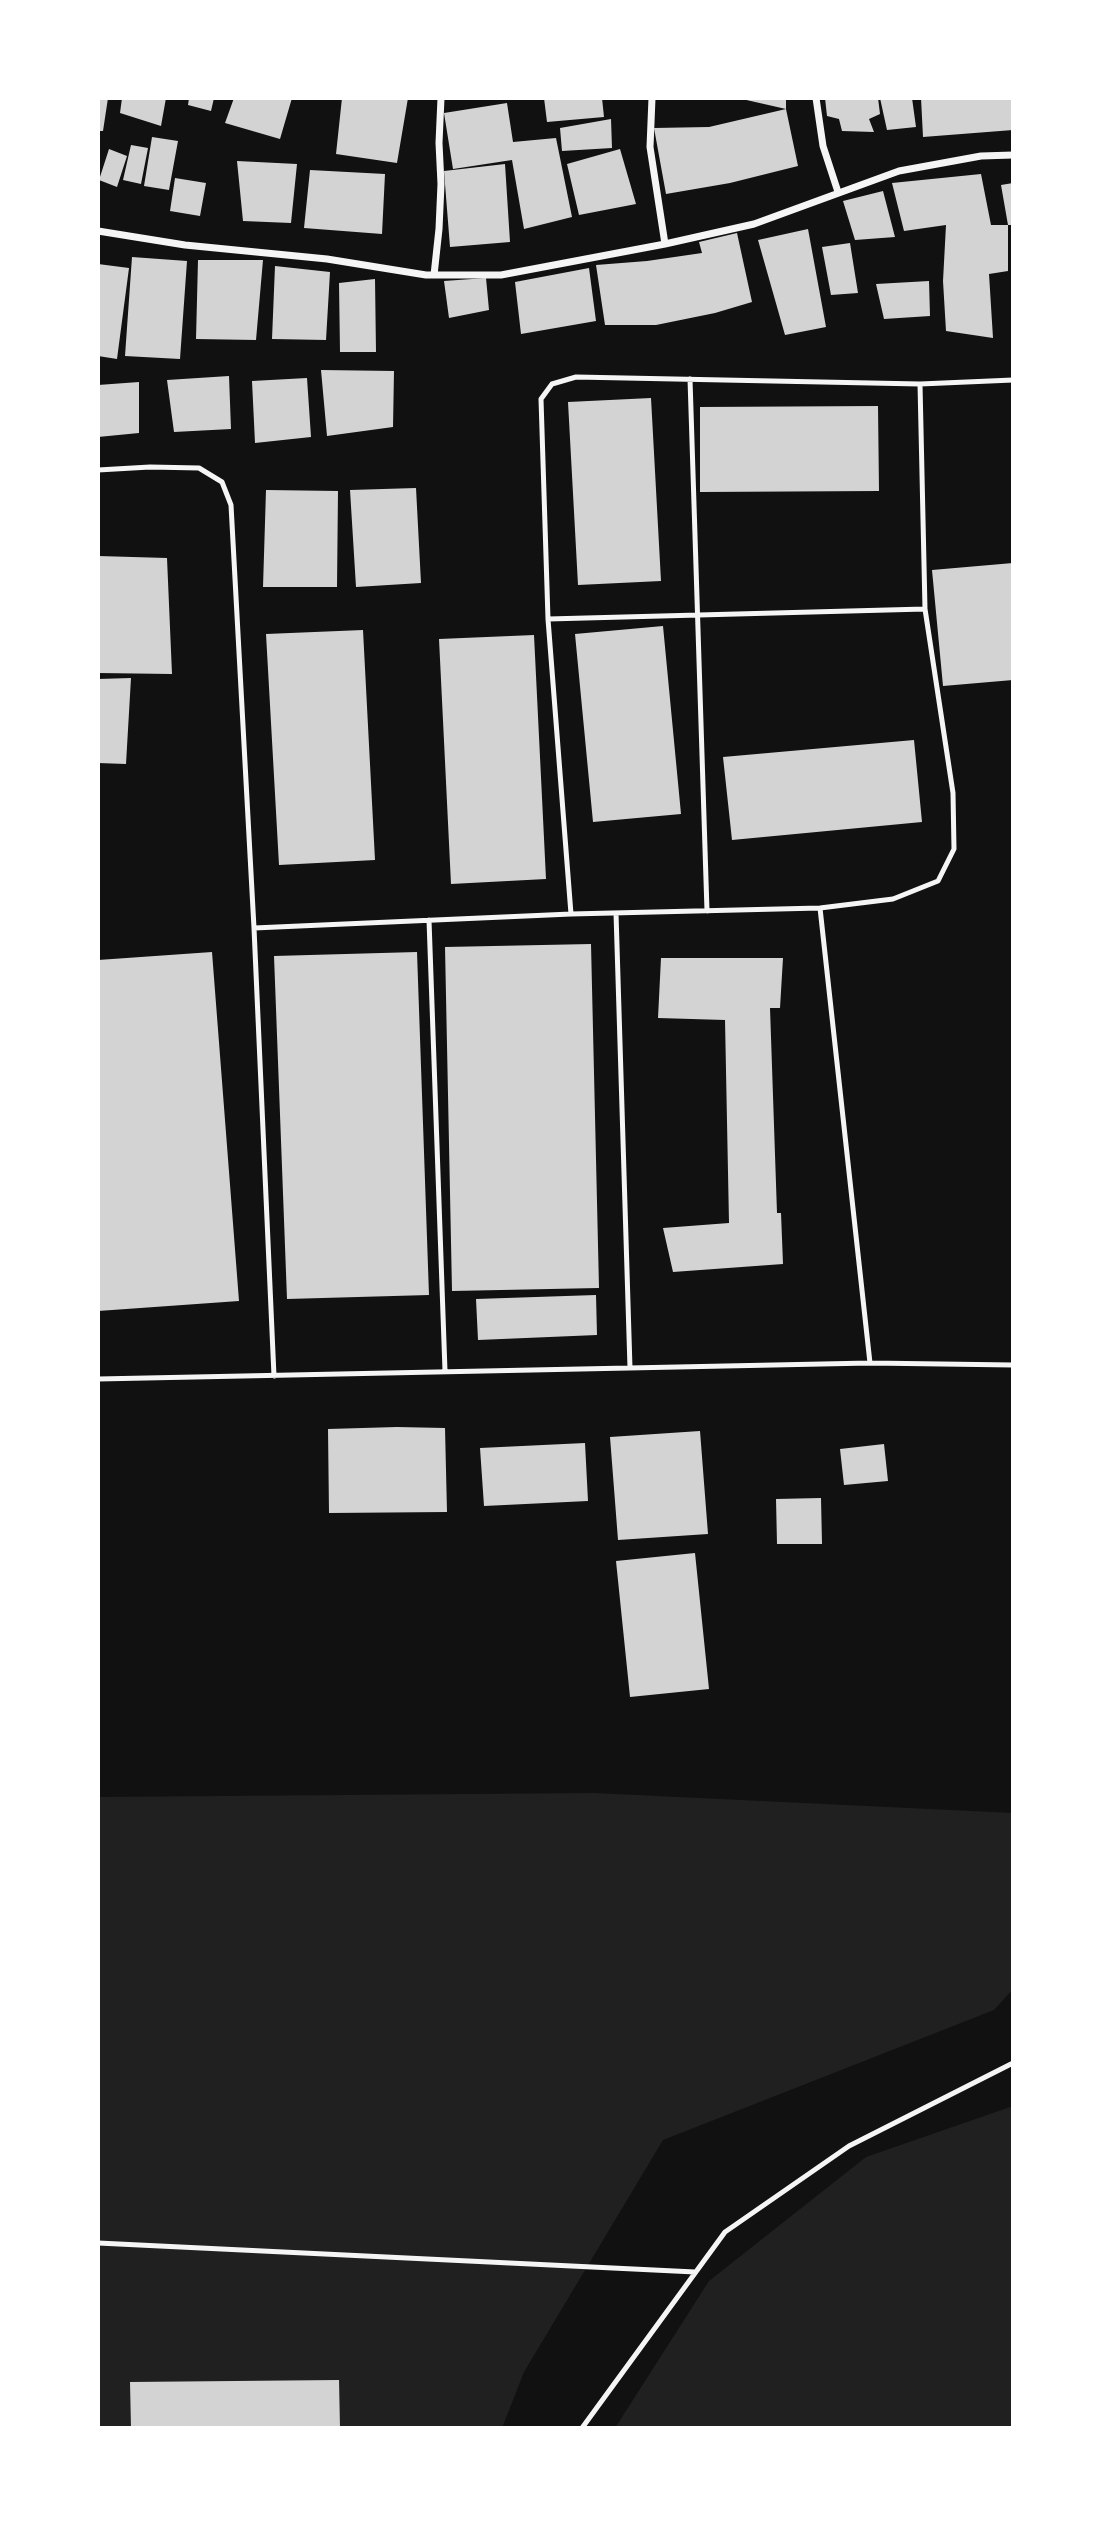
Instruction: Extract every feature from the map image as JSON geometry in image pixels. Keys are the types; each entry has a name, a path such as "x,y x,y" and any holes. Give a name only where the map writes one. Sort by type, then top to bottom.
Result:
{"street":[{"path":"433,275 439,229 441,98"},
{"path":"652,98 650,148 665,244"},
{"path":"816,98 822,146 838,192"},
{"path":"98,231 185,245 327,259 433,275 501,275 754,224 899,171 981,156 1013,155"}],"lane":[{"path":"571,914 548,619 541,399 552,384 576,377 920,384 1013,380"},
{"path":"690,379 707,911"},
{"path":"254,928 571,914 820,908 893,899 938,881 954,849 953,793 925,609 920,384"},
{"path":"98,470 199,468 222,482 231,505 254,928 274,1376"},
{"path":"548,619 925,609"},
{"path":"820,908 870,1363"},
{"path":"616,913 630,1368"},
{"path":"429,920 445,1371"},
{"path":"98,1379 870,1363 1013,1365"},
{"path":"582,2428 725,2232 849,2146 1013,2063"},
{"path":"98,2243 695,2272"}],"shaded area":[{"path":"594,1793 1013,1813 1013,1989 994,2010 663,2140 524,2372 502,2428 98,2428 98,1797"},
{"path":"1013,2106 1013,2428 615,2428 709,2281 866,2157"}],"building":[{"path":"98,98 108,98 103,131 98,131"},
{"path":"122,98 166,98 161,126 120,113"},
{"path":"189,98 214,98 211,111 188,105"},
{"path":"234,98 292,98 280,139 225,123"},
{"path":"342,98 408,98 397,163 336,154"},
{"path":"544,98 602,98 604,117 547,122"},
{"path":"786,98 786,109 742,99"},
{"path":"825,98 878,98 880,114 869,119 874,132 842,131 839,119 827,116"},
{"path":"880,98 912,98 916,127 887,130"},
{"path":"921,98 1013,98 1013,130 923,137"},
{"path":"507,103 513,142 556,138 572,217 524,229 512,160 453,169 444,113"},
{"path":"786,109 798,166 730,183 666,194 654,128 709,127"},
{"path":"611,119 612,148 562,151 560,128"},
{"path":"152,137 178,141 169,190 144,186"},
{"path":"131,145 148,148 141,184 123,180"},
{"path":"109,149 127,156 117,187 99,180"},
{"path":"620,149 636,204 579,215 567,164"},
{"path":"237,161 297,164 291,223 243,221"},
{"path":"505,164 510,242 450,247 444,171"},
{"path":"310,170 385,174 382,234 304,228"},
{"path":"981,174 991,225 1008,225 1008,271 989,274 993,338 946,331 943,281 946,225 904,231 892,183"},
{"path":"175,178 206,183 200,216 170,211"},
{"path":"1013,183 1013,225 1008,225 1001,185"},
{"path":"883,191 895,237 855,240 843,201"},
{"path":"808,229 826,327 785,335 758,240"},
{"path":"737,233 752,302 656,325 605,325 596,265 702,253 699,242"},
{"path":"850,243 858,293 831,295 822,247"},
{"path":"132,257 187,261 180,359 125,356"},
{"path":"198,260 263,260 256,340 196,339"},
{"path":"98,264 129,268 117,359 98,356"},
{"path":"275,266 330,272 326,340 272,339"},
{"path":"589,268 596,321 521,334 515,282"},
{"path":"486,278 489,310 449,318 444,281"},
{"path":"375,279 376,352 340,352 339,283"},
{"path":"929,281 930,316 884,319 876,284"},
{"path":"321,370 394,371 393,427 327,436"},
{"path":"229,376 231,429 174,432 167,380"},
{"path":"307,378 311,437 255,443 252,381"},
{"path":"139,382 139,433 98,437 98,385"},
{"path":"651,398 661,581 578,585 568,402"},
{"path":"878,406 879,491 700,492 700,407"},
{"path":"416,488 421,583 356,587 350,490"},
{"path":"266,490 338,491 337,587 263,587"},
{"path":"98,556 167,558 172,674 98,673"},
{"path":"1013,563 1013,680 943,686 932,570"},
{"path":"663,626 681,814 593,822 575,634"},
{"path":"363,630 375,860 279,865 266,634"},
{"path":"534,635 546,879 451,884 439,639"},
{"path":"131,678 126,764 98,763 98,679"},
{"path":"914,740 922,822 732,840 723,757"},
{"path":"591,944 599,1288 452,1291 445,947"},
{"path":"212,952 239,1301 98,1311 98,960"},
{"path":"417,952 429,1295 287,1299 274,956"},
{"path":"661,958 783,958 780,1008 770,1008 777,1213 781,1213 783,1264 673,1272 663,1228 729,1223 725,1020 658,1018"},
{"path":"596,1295 597,1335 478,1340 476,1299"},
{"path":"445,1428 447,1512 329,1513 328,1429"},
{"path":"700,1431 708,1534 618,1540 610,1437"},
{"path":"585,1443 588,1501 484,1506 480,1448"},
{"path":"884,1444 888,1481 844,1485 840,1449"},
{"path":"821,1498 822,1544 777,1544 776,1499"},
{"path":"695,1553 709,1689 630,1697 616,1561"},
{"path":"339,2380 340,2428 131,2428 130,2382"}]}
